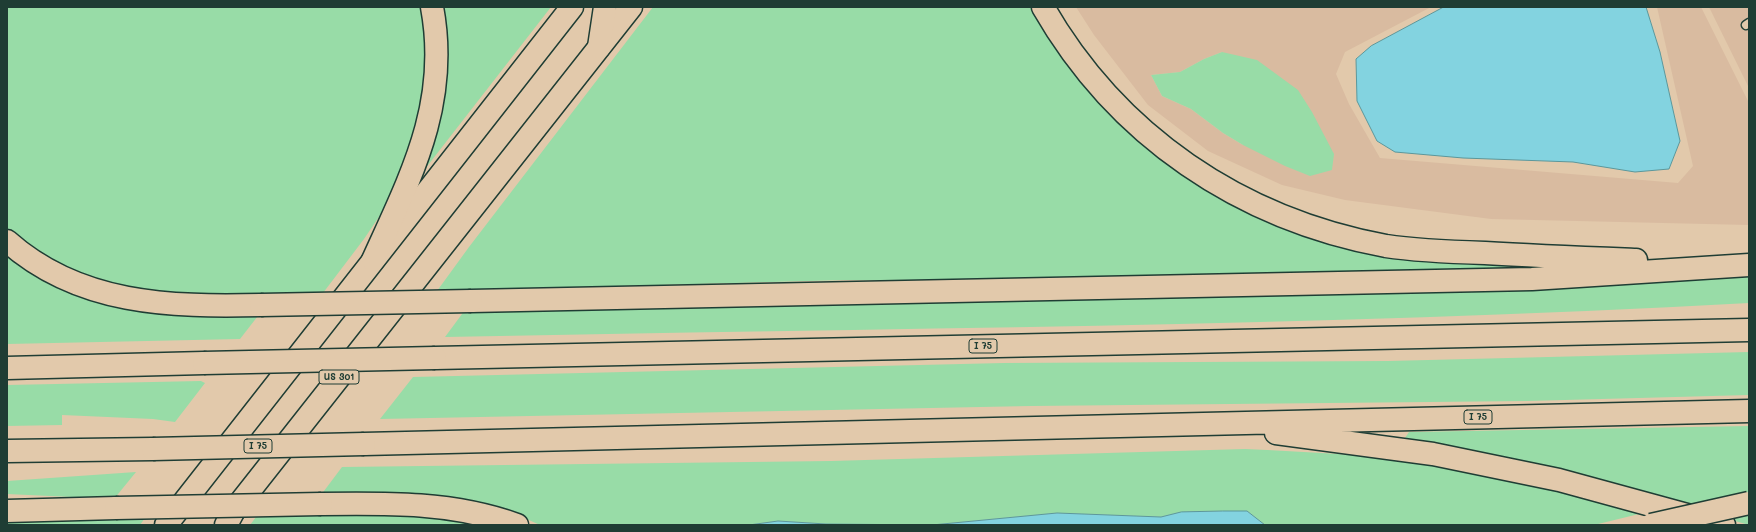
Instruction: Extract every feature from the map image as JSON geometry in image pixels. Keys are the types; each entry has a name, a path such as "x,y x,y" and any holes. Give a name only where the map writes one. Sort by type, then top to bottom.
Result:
{"main road":[{"path":"373,260 418,157 431,109 436,60 432,7"},
{"path":"166,525 572,7"},
{"path":"599,47 604,7"},
{"name":"US 301","path":"227,521 631,7"},
{"path":"1043,7 1065,43 1088,73 1138,126 1168,150 1212,181 1274,213 1349,238 1388,246 1424,250 1749,265"},
{"path":"7,241 18,250 58,275 101,292 142,301 222,306 1532,279 1749,265"},
{"path":"1531,334 1749,316"},
{"name":"I 75","path":"7,368 1749,330"},
{"name":"I 75","path":"7,451 153,449 1749,411"},
{"path":"1208,424 1433,454 1559,480 1724,525"},
{"path":"7,511 379,503 457,508 490,515 517,525"},
{"path":"1651,525 1749,503"}],"shaded area":[{"path":"1076,7 1431,7 1345,52 1336,74 1349,104 1380,158 1678,183 1693,166 1657,7 1701,7 1749,103 1749,225 1491,219 1345,200 1282,185 1208,151 1148,105 1094,35","holes":["1222,52 1243,145 1223,133 1191,109 1162,96 1151,75 1180,72 1204,59"]},
{"path":"1709,7 1749,7 1749,88"}],"green space":[{"path":"7,7 425,7 429,38 423,116 387,205 364,239 323,293 233,295 172,293 113,284 84,275 53,261 34,249 7,228"},
{"path":"438,7 551,7 425,169 423,169"},
{"path":"653,7 1036,7 1068,56 1266,215 1587,271 943,281 846,280 437,291"},
{"path":"1222,52 1257,60 1298,90 1312,112 1334,154 1332,170 1310,176 1285,166 1243,145 1223,133 1191,109 1162,96 1151,75 1180,72 1204,59"},
{"path":"7,255 32,272 261,312 240,339 7,344"},
{"path":"1749,274 1749,303 1586,311 1097,326 445,337 465,310"},
{"path":"1749,352 1749,395 1528,401 1031,406 380,419 413,377 1004,363 1388,361"},
{"path":"201,381 205,383 175,422 153,419 62,415 62,425 7,426 7,385"},
{"path":"1749,426 1749,525 1551,468 1471,450 1411,441 1405,438 1409,432"},
{"path":"1245,449 1357,455 1451,467 1532,485 1639,514 1594,525 1265,525 1247,511 1181,512 1161,517 1057,513 932,525 826,524 778,521 749,525 540,525 487,505 433,496 405,494 321,495 342,467 831,461"},
{"path":"136,472 114,499 7,494 7,481"},
{"path":"259,513 435,517 480,525 250,525"},
{"path":"147,515 140,525 7,525 7,521"}],"water":[{"path":"1444,7 1646,7 1660,52 1680,141 1669,169 1635,172 1573,162 1463,158 1395,152 1377,141 1357,101 1356,59 1371,46"},
{"path":"1247,511 1265,525 932,525 1057,513 1161,517 1181,512"},
{"path":"778,521 826,524 932,525 749,525"}]}
